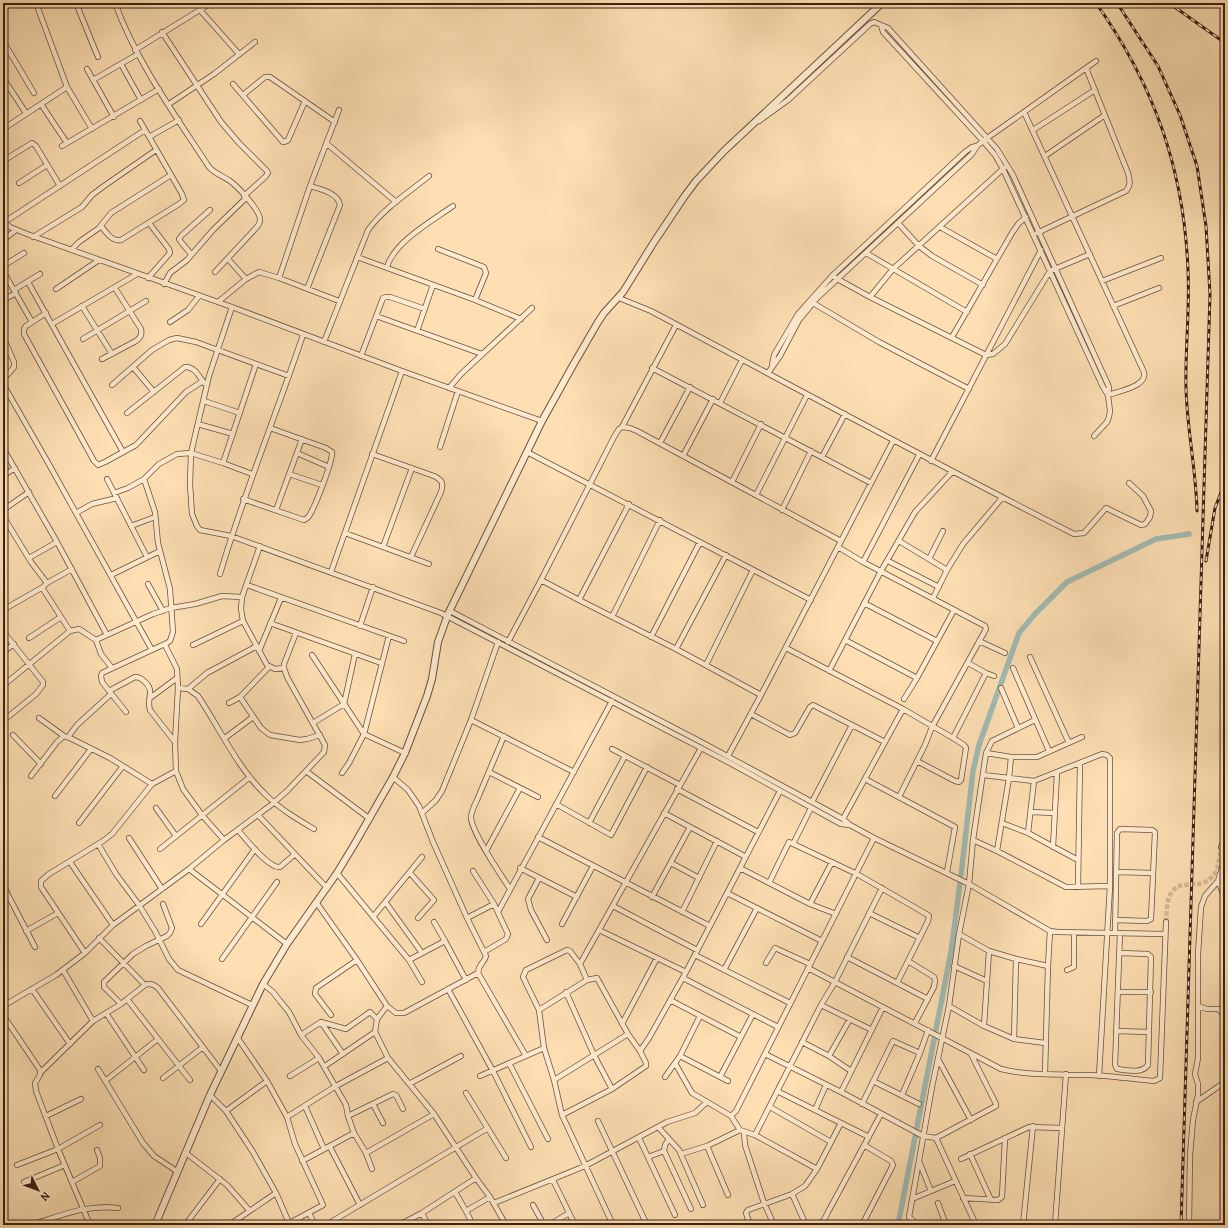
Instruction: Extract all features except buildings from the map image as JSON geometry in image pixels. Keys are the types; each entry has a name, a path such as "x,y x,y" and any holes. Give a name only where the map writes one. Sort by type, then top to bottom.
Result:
{"street":[{"path":"36,3 67,87 92,129"},
{"path":"76,3 98,57"},
{"path":"115,3 136,52 209,167 218,175 229,181 245,197 256,210 260,220 259,225 250,236 215,272"},
{"path":"93,80 121,64 162,32 211,3"},
{"path":"155,1225 210,1095 263,984 287,944 337,873 370,819 393,777 427,696 432,679 438,642 449,614 542,422 598,322 619,298 684,197 711,164 882,3"},
{"path":"200,10 239,54"},
{"path":"744,132 788,100 866,27 874,22 888,28 985,139 997,149 1041,250 1053,270"},
{"path":"162,32 197,86 233,136 268,173 213,230 187,260 170,273 164,284"},
{"path":"3,41 34,93"},
{"path":"169,104 197,86 255,42"},
{"path":"768,373 772,365 780,356 796,324 834,278 866,253 898,224 972,154 977,146 985,139 1096,60"},
{"path":"121,64 141,100"},
{"path":"1034,234 1126,190 1130,186 1128,173 1086,68"},
{"path":"87,69 114,117"},
{"path":"243,95 262,79 268,76 335,122"},
{"path":"3,78 26,113"},
{"path":"233,84 285,142 288,140 305,101"},
{"path":"3,129 67,87"},
{"path":"62,146 114,117 159,89"},
{"path":"1033,130 1095,90"},
{"path":"41,104 67,143"},
{"path":"279,278 310,186 340,110"},
{"path":"1024,112 1143,370 1144,376 1142,381 1136,386 1108,395"},
{"path":"1044,156 1105,115"},
{"path":"149,137 179,120"},
{"path":"101,226 114,240 118,241 184,200 140,121"},
{"path":"145,130 3,223 33,237 232,307 303,335 542,422"},
{"path":"3,161 32,143 36,146 60,186"},
{"path":"326,143 396,202"},
{"path":"772,365 774,355 798,314 965,152 972,147 977,146"},
{"path":"33,237 82,207 92,195 156,150"},
{"path":"19,183 47,165"},
{"path":"870,297 893,269 1005,167"},
{"path":"1005,167 1039,232 1053,270 1109,387 1109,417 1107,422 1094,436"},
{"path":"71,250 79,242 101,226 111,213 171,175"},
{"path":"324,342 368,230 380,215 429,176"},
{"path":"308,289 340,205 340,201 333,194 310,186"},
{"path":"387,267 392,255 401,245 453,206"},
{"path":"191,254 180,239 182,235 210,210"},
{"path":"952,337 1015,228 1026,217"},
{"path":"148,278 170,253 169,249 149,223"},
{"path":"898,224 919,246 932,256 983,284"},
{"path":"940,226 997,259"},
{"path":"3,240 16,230"},
{"path":"438,249 484,267 486,273 475,300"},
{"path":"931,461 1041,250"},
{"path":"3,266 24,253"},
{"path":"866,253 967,312"},
{"path":"834,278 986,355 993,354 1005,344 1053,270 1090,254"},
{"path":"358,257 475,300 521,319"},
{"path":"1102,281 1161,258"},
{"path":"228,259 246,279"},
{"path":"56,289 99,260"},
{"path":"3,271 32,322"},
{"path":"218,302 246,279 259,272 339,301"},
{"path":"3,300 40,274"},
{"path":"52,324 115,288 136,274"},
{"path":"28,282 123,452"},
{"path":"417,331 433,285"},
{"path":"102,359 136,341 142,334 141,329 115,288"},
{"path":"1113,306 1159,288"},
{"path":"170,322 188,310 199,296"},
{"path":"360,356 381,301 386,297 425,309"},
{"path":"619,298 651,311 919,455 1074,534 1084,533 1106,508 1141,525 1145,524 1150,517 1151,511 1143,496 1129,482"},
{"path":"83,339 146,301"},
{"path":"813,303 879,342 968,389"},
{"path":"82,306 112,354"},
{"path":"232,307 204,383 204,401 191,453 190,501 194,521 200,530 231,536 449,614 508,642 728,756 843,819 850,825 874,838 947,872 1050,931 1074,933 1164,934"},
{"path":"449,388 458,376 532,308"},
{"path":"46,313 26,326 24,329 24,334 96,464 100,464 123,452 140,441 186,392 204,383"},
{"path":"376,316 482,354"},
{"path":"508,642 541,580 589,483 614,437 622,427 676,324"},
{"path":"220,574 252,474 303,335"},
{"path":"3,337 14,362 14,367 3,380"},
{"path":"112,385 160,345 177,338 186,339 217,349 289,376"},
{"path":"720,403 742,360"},
{"path":"223,463 256,364"},
{"path":"127,413 185,367 188,366 192,368 204,383"},
{"path":"134,368 154,392"},
{"path":"652,368 871,483"},
{"path":"331,572 402,371"},
{"path":"3,384 152,650"},
{"path":"660,443 690,387"},
{"path":"440,447 458,391"},
{"path":"756,495 807,395"},
{"path":"683,456 713,399"},
{"path":"204,401 240,413"},
{"path":"822,457 845,414"},
{"path":"198,424 233,434"},
{"path":"732,482 761,424"},
{"path":"622,427 630,428 660,443 841,541"},
{"path":"243,500 300,519 307,518 329,467 332,452 326,448 270,428"},
{"path":"276,510 302,439"},
{"path":"728,756 786,648 893,441"},
{"path":"3,448 57,542 107,635"},
{"path":"782,510 811,451"},
{"path":"527,452 811,600"},
{"path":"76,513 92,504 115,495 144,479 169,457 177,454 191,453 252,474"},
{"path":"297,453 329,467"},
{"path":"372,454 440,478 443,485 411,557"},
{"path":"863,562 919,455"},
{"path":"3,476 15,468"},
{"path":"384,547 412,468"},
{"path":"829,671 881,571 915,512 952,472"},
{"path":"289,474 322,485"},
{"path":"107,479 147,557"},
{"path":"126,712 102,682 101,676 104,672 112,668 165,645 172,638 170,589 160,551 152,501 144,479"},
{"path":"3,510 29,492"},
{"path":"933,598 947,570 963,544 1002,498"},
{"path":"579,600 629,504"},
{"path":"3,516 45,585 61,617 70,631"},
{"path":"131,526 155,516"},
{"path":"612,617 660,520"},
{"path":"929,559 943,531"},
{"path":"345,533 429,564"},
{"path":"899,541 947,570"},
{"path":"29,558 57,542"},
{"path":"651,637 700,542"},
{"path":"260,546 242,597 241,610 243,621 269,666 275,669 284,668"},
{"path":"838,547 863,562 984,626 986,629 932,727 899,797"},
{"path":"111,575 160,551"},
{"path":"676,649 726,555"},
{"path":"888,561 939,587"},
{"path":"3,610 72,569"},
{"path":"706,666 753,570"},
{"path":"541,580 676,649 761,695"},
{"path":"148,584 163,611"},
{"path":"247,585 404,641"},
{"path":"360,626 372,587"},
{"path":"96,640 137,621 171,608 195,604 222,596 242,597"},
{"path":"259,651 281,598"},
{"path":"864,603 937,642"},
{"path":"904,699 954,610"},
{"path":"449,614 498,642 701,748 841,824 850,825"},
{"path":"29,638 61,617"},
{"path":"193,645 243,621"},
{"path":"270,623 381,663"},
{"path":"5,684 70,631 79,629 96,640 101,654 112,668"},
{"path":"3,1006 63,970 85,953 113,925 274,802 324,752 326,749 320,735 287,677 284,668 296,633"},
{"path":"3,721 36,694 43,685 43,682 6,635"},
{"path":"342,773 364,734 389,636"},
{"path":"845,640 917,678"},
{"path":"979,641 1005,653"},
{"path":"422,813 436,800 442,791 471,720 498,642"},
{"path":"3,652 14,644"},
{"path":"165,645 176,669 178,688 175,742 176,771 183,788 202,815 224,840"},
{"path":"188,689 208,673 257,646"},
{"path":"786,648 903,709 953,738 966,748 961,780 959,782 917,761"},
{"path":"313,723 344,704 355,654"},
{"path":"312,655 364,734 404,753"},
{"path":"1030,657 1069,743"},
{"path":"968,663 994,676"},
{"path":"228,703 240,696 269,666"},
{"path":"1013,668 1049,751"},
{"path":"953,738 986,673"},
{"path":"31,776 57,742 66,737 110,693 135,677 139,677 149,686 150,710 175,742"},
{"path":"150,698 177,678"},
{"path":"178,688 188,689 198,696 250,777 260,789 274,802 314,829"},
{"path":"1001,688 1018,728"},
{"path":"240,696 260,728 270,734 300,740 307,740 320,735"},
{"path":"498,912 520,868 538,838 612,701"},
{"path":"751,714 790,735 795,733 812,705 885,742"},
{"path":"843,819 903,709"},
{"path":"225,738 253,717"},
{"path":"39,718 66,737 123,766 152,784"},
{"path":"471,720 574,772"},
{"path":"935,1225 916,1223 909,1217 923,1136 949,1006 959,934 969,884 973,840 986,753 992,741 1035,720"},
{"path":"812,802 852,725"},
{"path":"13,735 41,764"},
{"path":"504,736 476,800 471,818 474,830 510,890"},
{"path":"986,753 1011,757 1037,757 1082,737"},
{"path":"580,964 701,748"},
{"path":"55,796 91,749"},
{"path":"612,749 647,767 758,832"},
{"path":"983,775 1034,781 1102,754 1107,755 1110,758 1110,886 1099,1076"},
{"path":"589,823 625,756"},
{"path":"997,851 1011,757"},
{"path":"1078,887 1080,764"},
{"path":"79,823 123,766"},
{"path":"556,804 611,835 647,767"},
{"path":"85,953 41,886 41,883 44,878 112,834 152,784 176,771"},
{"path":"306,771 370,819"},
{"path":"489,772 538,797"},
{"path":"1053,847 1057,773"},
{"path":"160,849 250,777"},
{"path":"393,777 416,799 466,918 484,952 485,959 480,965 478,973 526,1056"},
{"path":"865,779 955,827 947,872"},
{"path":"1028,833 1034,781"},
{"path":"486,851 520,788"},
{"path":"640,1051 683,978 780,790"},
{"path":"156,808 176,836"},
{"path":"793,844 811,808"},
{"path":"1031,812 1055,813"},
{"path":"664,814 746,857"},
{"path":"258,815 327,888"},
{"path":"1002,823 1028,833 1078,860"},
{"path":"652,897 690,827"},
{"path":"238,830 270,864 276,867 284,864 295,854"},
{"path":"1115,920 1147,921 1151,919 1155,832 1152,830 1119,830 1117,833 1115,920 1115,933"},
{"path":"129,838 162,889"},
{"path":"538,838 710,926"},
{"path":"731,1116 736,1111 874,838"},
{"path":"973,840 1066,887 1110,886"},
{"path":"1223,847 1224,841"},
{"path":"682,912 717,842"},
{"path":"769,883 789,842 857,874 928,915 928,921 897,982"},
{"path":"98,844 116,874 139,905 169,959 178,970 182,974 252,1005"},
{"path":"201,924 255,849"},
{"path":"373,917 386,903 422,857"},
{"path":"1189,1225 1190,1155 1198,1096 1198,1084 1195,1074 1198,1058 1198,954 1200,907 1205,896 1218,881 1225,858"},
{"path":"70,862 113,925"},
{"path":"810,904 832,862"},
{"path":"671,863 699,878"},
{"path":"562,924 593,866"},
{"path":"520,868 577,897"},
{"path":"740,868 810,904 836,914"},
{"path":"188,869 287,944"},
{"path":"473,871 494,904 508,934 506,939 484,952"},
{"path":"1116,872 1153,873"},
{"path":"337,873 409,960 422,982"},
{"path":"410,873 434,900 418,918"},
{"path":"539,878 528,899 531,910 547,940"},
{"path":"1218,881 1225,898"},
{"path":"222,959 277,882"},
{"path":"3,883 35,947"},
{"path":"755,1135 882,888"},
{"path":"727,892 822,941"},
{"path":"3,900 8,895"},
{"path":"316,902 387,1006 396,1013 404,1013 478,973"},
{"path":"386,903 422,953"},
{"path":"121,1004 107,991 104,985 106,979 137,950 170,933 172,928 162,904"},
{"path":"466,918 494,904"},
{"path":"613,906 697,950"},
{"path":"724,970 757,908"},
{"path":"26,931 58,913"},
{"path":"869,914 920,938"},
{"path":"434,922 466,980"},
{"path":"766,963 776,948 835,982 929,1030 1000,1069 1015,1072 1099,1076 1154,1081 1160,1078 1164,934 1166,922"},
{"path":"599,930 686,972"},
{"path":"1045,1074 1050,931"},
{"path":"1067,970 1074,967 1074,933"},
{"path":"1119,953 1148,954 1152,957 1148,1065 1141,1071 1115,1068 1116,1031 1118,992 1119,953 1120,933"},
{"path":"959,934 990,951 1016,959 1048,966"},
{"path":"99,938 145,985"},
{"path":"409,960 445,941"},
{"path":"587,980 580,964 570,951 567,950 526,970 523,977 539,1010 544,1048 554,1080 562,1115 613,1225"},
{"path":"984,1026 990,951"},
{"path":"695,955 790,1003"},
{"path":"847,957 928,999"},
{"path":"622,1024 657,958"},
{"path":"1014,1039 1016,959"},
{"path":"331,1015 315,994 316,988 357,960"},
{"path":"908,961 934,977 935,980 934,987 914,1023"},
{"path":"954,966 987,981"},
{"path":"63,970 93,1021"},
{"path":"539,1010 587,980 597,978 622,1024 646,1063 646,1066 612,1089 562,1115"},
{"path":"683,978 778,1027"},
{"path":"90,1225 58,1149 35,1087 36,1080 41,1072 93,1021 121,1004 145,985 151,984 158,988 221,1071"},
{"path":"263,984 273,992 289,1012 301,1035 325,1066 346,1105 354,1133 366,1153 372,1169"},
{"path":"32,989 70,1044"},
{"path":"448,989 493,1070 531,1147"},
{"path":"566,992 594,1055 612,1089"},
{"path":"1118,992 1151,992"},
{"path":"127,999 190,1080"},
{"path":"670,1000 741,1037"},
{"path":"821,1005 872,1030"},
{"path":"387,1006 377,1019 375,1032 388,1058 434,1114 476,1178 490,1196 506,1225"},
{"path":"949,1006 984,1026 1014,1039 1045,1043"},
{"path":"1198,1006 1207,1009 1219,1009 1225,1018"},
{"path":"841,1092 883,1007"},
{"path":"301,1035 321,1022 346,1029 370,1012 377,1019"},
{"path":"106,1013 144,1070"},
{"path":"720,1077 753,1014"},
{"path":"3,1015 41,1072"},
{"path":"665,1077 680,1056 700,1016"},
{"path":"829,1056 850,1019"},
{"path":"321,1022 343,1054"},
{"path":"902,1095 929,1030"},
{"path":"1116,1031 1149,1032"},
{"path":"325,1066 375,1032"},
{"path":"554,1080 628,1034"},
{"path":"210,1095 226,1111 253,1152 276,1193 287,1224 323,1205 295,1144 287,1117 267,1081 237,1037"},
{"path":"105,1081 158,1040"},
{"path":"862,1104 893,1041 920,1054"},
{"path":"802,1042 829,1056 851,1072"},
{"path":"163,1078 203,1047"},
{"path":"480,1076 544,1048"},
{"path":"765,1054 826,1084 923,1136 936,1138 996,1106 971,1054"},
{"path":"409,1084 461,1056"},
{"path":"680,1056 728,1081"},
{"path":"290,1076 319,1058"},
{"path":"287,1117 336,1086 388,1058"},
{"path":"938,1059 971,1120"},
{"path":"509,1063 548,1139"},
{"path":"675,1063 692,1093 731,1116 742,1131 745,1145 764,1203 774,1225"},
{"path":"98,1070 143,1143 154,1156 178,1172"},
{"path":"1055,1225 1066,1074"},
{"path":"874,1080 919,1104"},
{"path":"226,1111 267,1081"},
{"path":"1196,1102 1225,1082"},
{"path":"815,1110 826,1084"},
{"path":"777,1091 869,1137"},
{"path":"466,1093 506,1158"},
{"path":"348,1116 394,1094 403,1109"},
{"path":"46,1116 81,1099"},
{"path":"494,1203 585,1166 659,1128 667,1122 695,1113 707,1102"},
{"path":"373,1104 383,1123"},
{"path":"305,1106 324,1149"},
{"path":"770,1107 831,1142"},
{"path":"366,1153 434,1114"},
{"path":"818,1225 826,1216 881,1114"},
{"path":"598,1121 647,1225"},
{"path":"750,1225 746,1211 764,1203 792,1194 805,1186 817,1169 841,1123"},
{"path":"17,1166 58,1149 100,1125"},
{"path":"960,1158 1026,1128 1033,1126 1062,1128"},
{"path":"1023,1225 1033,1126"},
{"path":"326,1225 488,1128"},
{"path":"659,1128 676,1146 681,1154 703,1205"},
{"path":"681,1154 706,1146 742,1131 755,1135 817,1169"},
{"path":"302,1161 354,1133"},
{"path":"639,1138 675,1214"},
{"path":"936,1138 976,1225"},
{"path":"963,1198 998,1200 1002,1197 1005,1138"},
{"path":"669,1139 665,1145 664,1151 691,1209"},
{"path":"862,1225 893,1164 891,1161 864,1145"},
{"path":"706,1146 728,1195"},
{"path":"330,1147 360,1205"},
{"path":"72,1182 100,1166 100,1158 97,1150"},
{"path":"648,1158 664,1151"},
{"path":"186,1152 227,1185 249,1210"},
{"path":"970,1154 991,1200"},
{"path":"919,1161 931,1191"},
{"path":"24,1182 65,1165"},
{"path":"399,1225 476,1178"},
{"path":"185,1225 220,1179"},
{"path":"553,1180 575,1225"},
{"path":"912,1199 955,1181"},
{"path":"455,1192 473,1225"},
{"path":"229,1225 276,1193"},
{"path":"792,1194 806,1225"},
{"path":"466,1211 490,1196"},
{"path":"938,1203 946,1225"},
{"path":"533,1204 544,1225"},
{"path":"31,1225 83,1209 102,1207 118,1208"},
{"path":"422,1212 428,1225"},
{"path":"309,1213 315,1225"},
{"path":"549,1225 569,1213"},
{"path":"1219,1225 1225,1221"}],"waterway":[{"path":"961,875 973,771 979,745 1019,633 1035,614 1067,582 1156,539 1189,534"},
{"path":"898,1225 951,952 960,883"}],"tunnel":[{"path":"1166,922 1168,902 1172,892 1177,887 1182,885 1200,883 1212,877 1217,869 1221,847"}],"railway":[{"path":"1096,3 1134,65 1150,97 1162,129 1180,197 1188,270 1186,373 1187,403 1197,511"},
{"path":"1117,3 1158,66 1180,115 1197,166 1206,226 1210,294 1181,1225"},
{"path":"1169,3 1225,43"},
{"path":"1206,561 1215,508 1225,482"}]}
